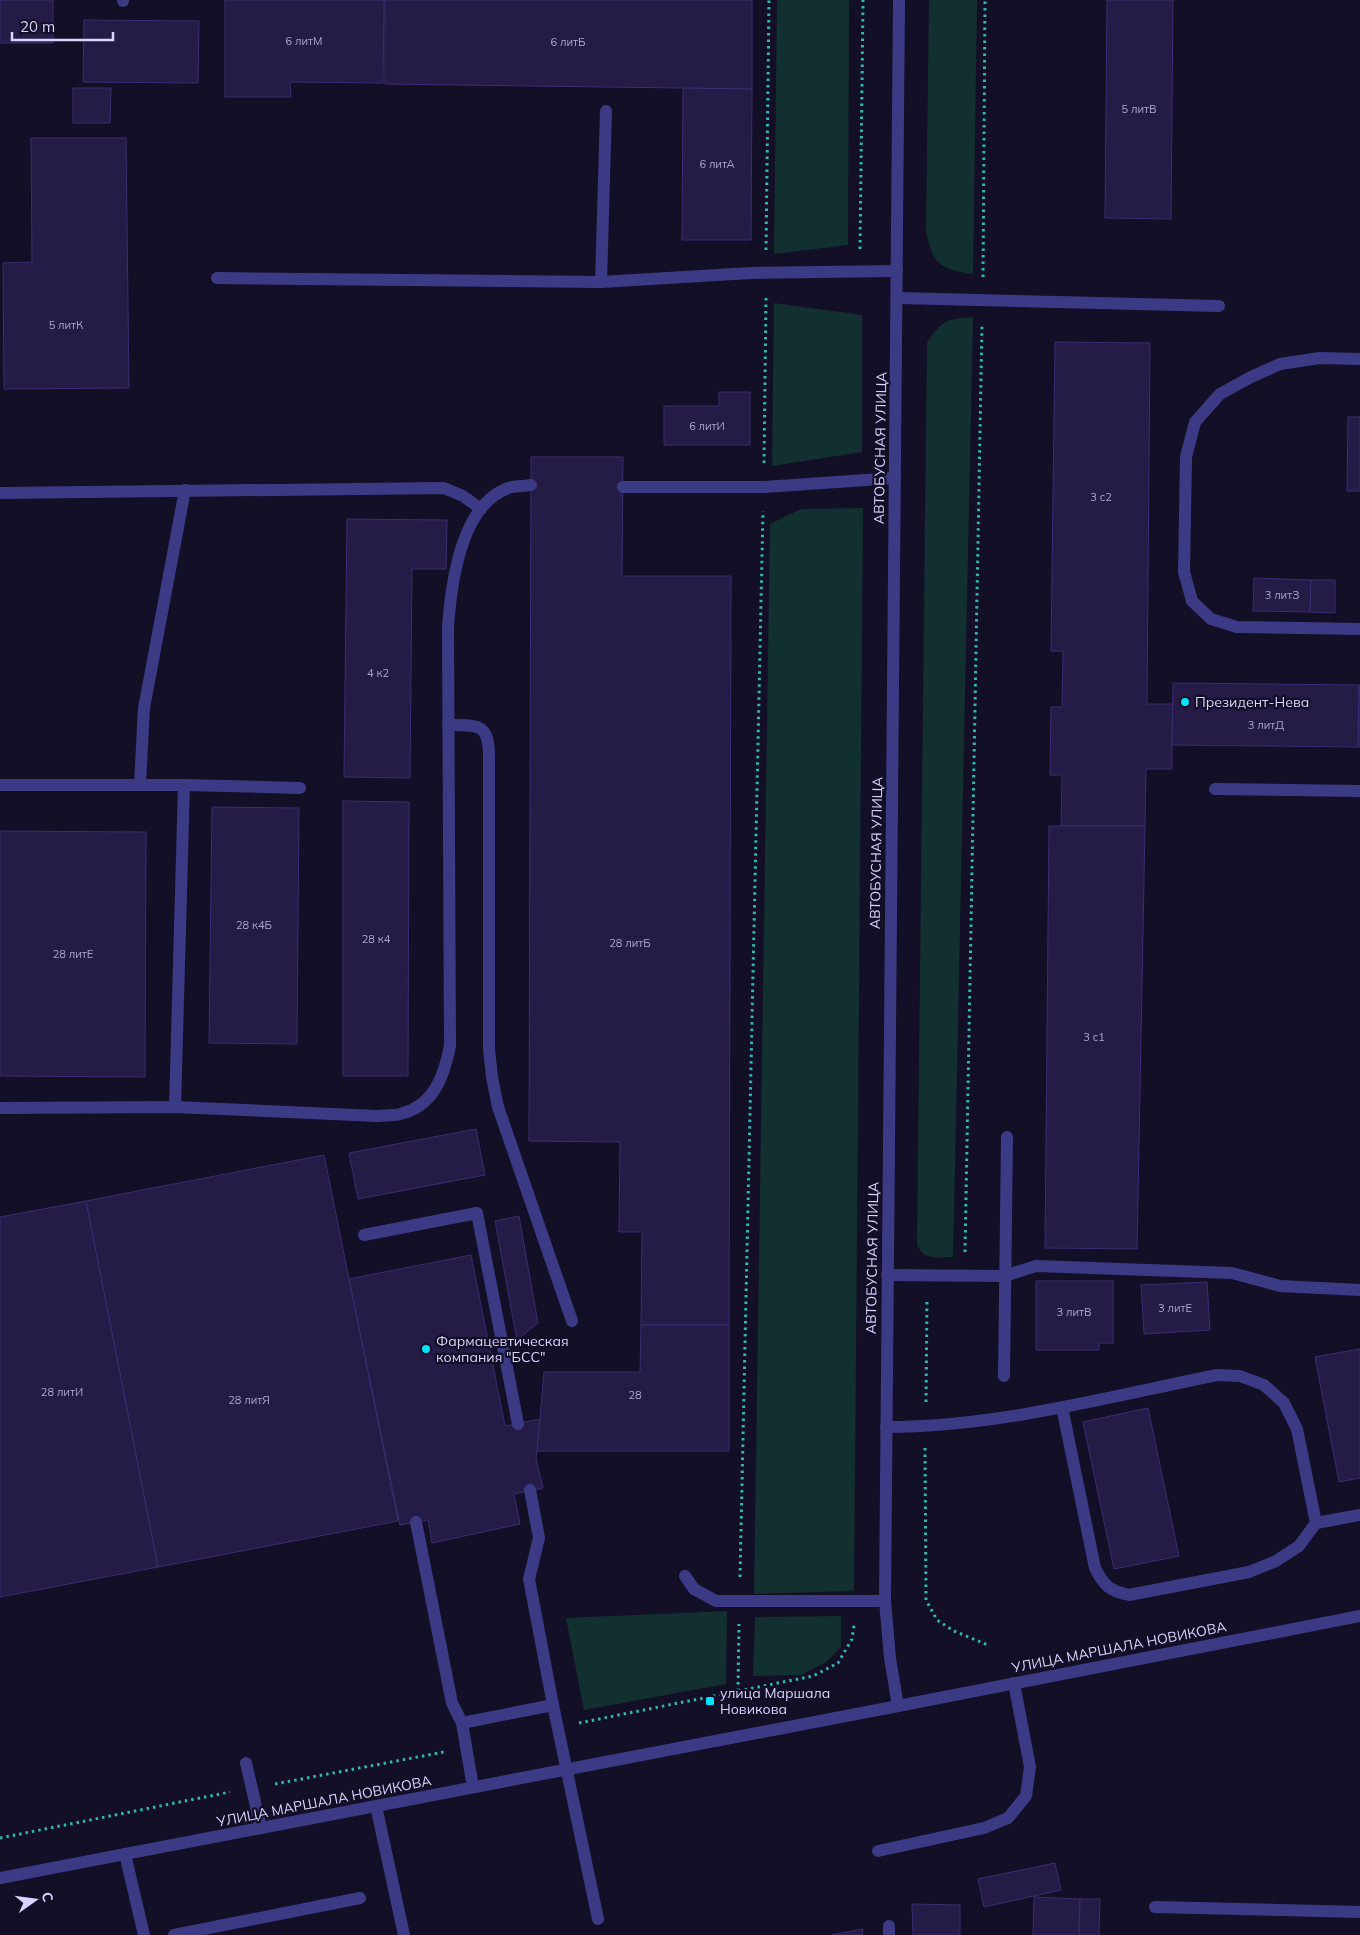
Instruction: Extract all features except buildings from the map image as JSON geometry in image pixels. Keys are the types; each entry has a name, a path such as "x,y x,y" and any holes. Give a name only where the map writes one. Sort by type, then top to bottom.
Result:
{"street":[{"name":"АВТОБУСНАЯ УЛИЦА","path":"898,1706 890,1658 885,1601 899,0"},
{"path":"602,282 606,111"},
{"path":"217,278 602,282 766,273 897,271"},
{"path":"897,298 1219,306"},
{"path":"1360,359 1320,358 1280,364 1220,394 1195,422 1186,457 1184,572 1192,601 1211,619 1237,627 1360,628"},
{"path":"623,487 764,487 895,478"},
{"path":"0,1108 175,1107 377,1116 400,1114 420,1106 436,1090 445,1070 450,1046 448,627 451,594 462,550 470,528 481,509 496,495 512,487 532,485"},
{"path":"0,492 444,488 463,496 481,509"},
{"path":"140,785 144,708 185,490"},
{"path":"448,724 479,726 487,736 489,767 490,1049 492,1077 498,1107 572,1321"},
{"path":"0,785 184,785 300,788"},
{"path":"175,1107 184,785"},
{"path":"1215,789 1360,791"},
{"path":"1004,1376 1007,1137"},
{"path":"364,1235 477,1213 518,1424"},
{"path":"887,1275 1004,1276 1036,1266 1232,1273 1262,1283 1280,1286 1360,1290"},
{"path":"886,1427 925,1427 1033,1413 1217,1375 1240,1376 1264,1386 1284,1403 1297,1429 1316,1524"},
{"path":"1062,1407 1095,1568 1103,1582 1115,1592 1130,1595 1249,1572 1276,1561 1299,1546 1316,1524 1360,1515"},
{"path":"530,1490 539,1538 529,1579 553,1705 598,1919"},
{"path":"416,1522 452,1703 462,1723 473,1787"},
{"path":"685,1576 694,1589 716,1601 885,1601"},
{"name":"УЛИЦА МАРШАЛА НОВИКОВА","path":"0,1878 1360,1616"},
{"path":"878,1851 984,1828 1008,1818 1026,1796 1030,1767 1014,1683"},
{"path":"462,1723 553,1705"},
{"path":"246,1763 261,1828"},
{"path":"376,1806 404,1935"},
{"path":"125,1854 144,1935"},
{"path":"174,1935 360,1898"},
{"path":"1155,1907 1360,1912"}],"path":[{"path":"738,1690 764,487 768,0"},
{"path":"860,272 863,0"},
{"path":"964,1276 983,299 985,0"},
{"path":"928,1275 925,1427 926,1600 938,1620 954,1631 990,1646"},
{"path":"558,1727 813,1676 838,1663 852,1639 857,1602"},
{"path":"0,1838 466,1748"}],"green space":[{"path":"777,0 849,0 848,245 774,254"},
{"path":"929,0 977,0 973,274 953,270 939,263 931,251 926,231"},
{"path":"774,303 862,315 862,452 772,466"},
{"path":"973,317 953,1257 932,1257 924,1254 917,1245 927,343 936,330 945,322"},
{"path":"863,508 854,1591 754,1594 770,524 801,509"},
{"path":"727,1611 726,1684 584,1710 566,1618"},
{"path":"841,1616 841,1647 826,1662 801,1675 753,1676 755,1617"}],"place":[{"name":"Президент-Нева","path":"1185,702"},
{"name":"Фармацевтическая компания \"БСС\"","path":"426,1349"},
{"name":"улица Маршала Новикова","path":"710,1701"}]}
